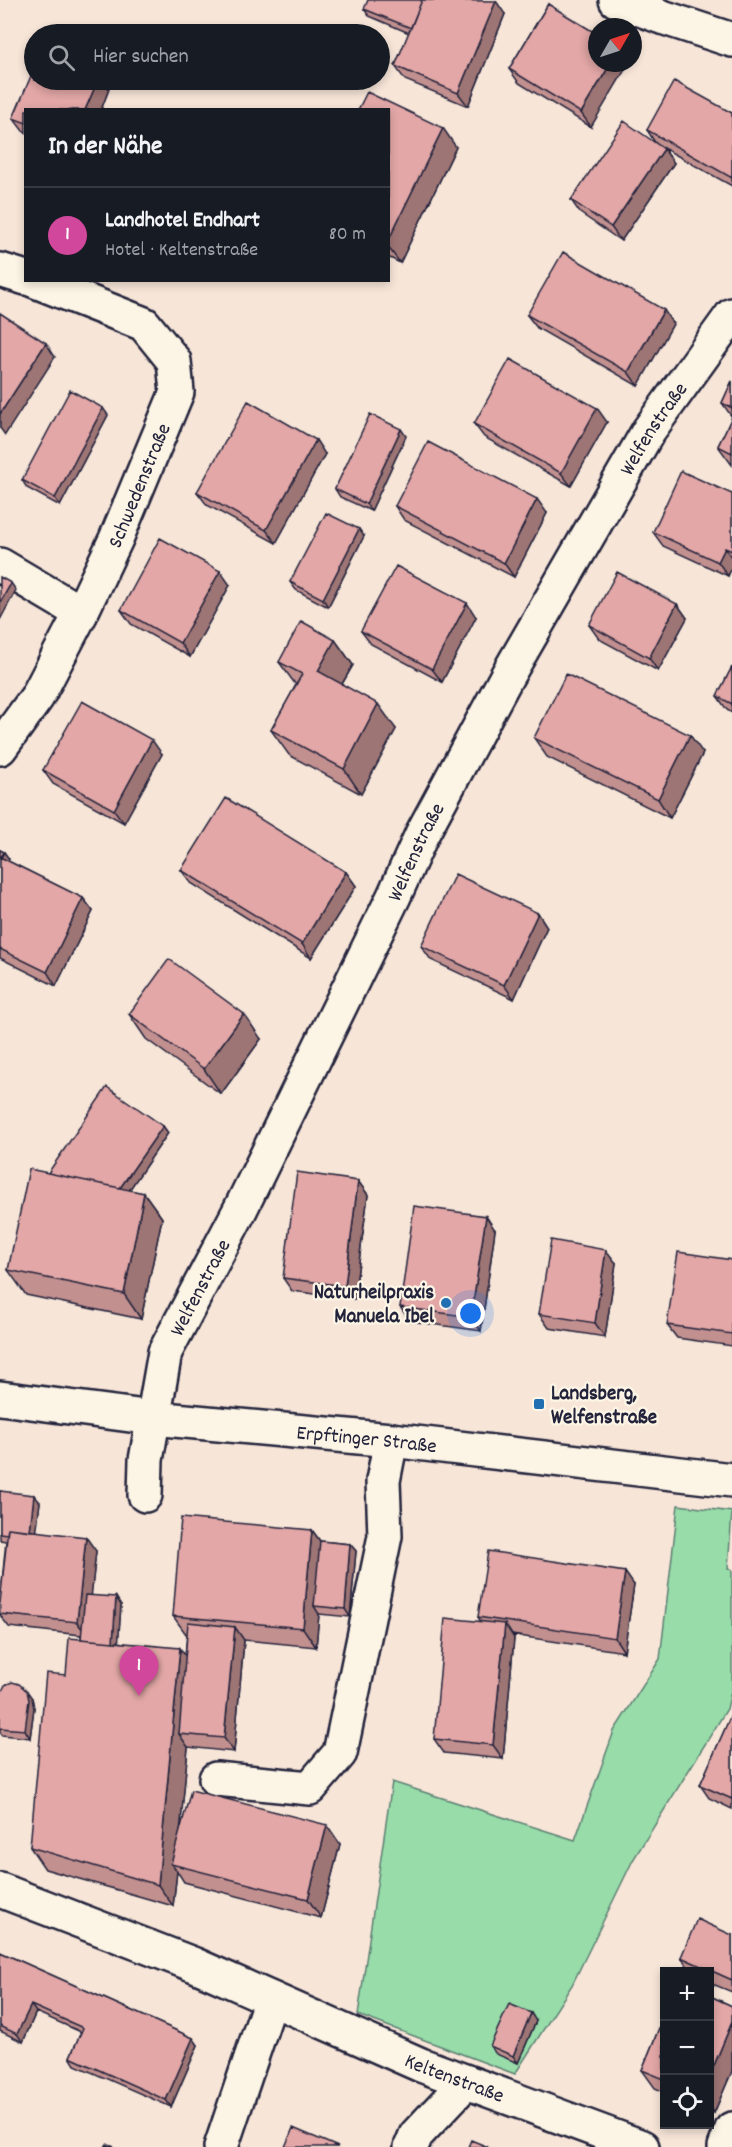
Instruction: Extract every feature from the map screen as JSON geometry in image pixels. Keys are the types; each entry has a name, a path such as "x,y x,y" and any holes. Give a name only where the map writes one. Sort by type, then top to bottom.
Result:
{"street":[{"path":"616,0 662,8 732,40"},
{"path":"0,270 24,277"},
{"name":"Schwedenstraße","path":"0,748 37,697 81,613 116,539 177,392 174,361 144,324 38,282"},
{"name":"Welfenstraße","path":"145,1495 146,1460 165,1352 240,1210 394,896 422,834 502,685 649,430 732,315"},
{"path":"0,565 81,613"},
{"name":"Erpftinger Straße","path":"0,1398 153,1418 391,1440 732,1480"},
{"path":"216,1779 310,1788 340,1753 385,1536 383,1481 391,1440"},
{"name":"Keltenstraße","path":"0,1890 195,1965 389,2052 642,2147"},
{"path":"221,2147 271,1999"},
{"path":"411,2147 416,2135 466,2082"},
{"path":"725,2147 732,2128"}],"green space":[{"path":"678,1505 732,1512 728,1568 732,1570 732,1687 727,1709 633,1860 572,1985 515,2074 358,2015 392,1782 575,1840 614,1731 660,1659"}],"building":[{"path":"368,0 422,0 411,28 364,9"},
{"path":"422,0 496,1 458,93 395,66"},
{"path":"548,4 588,28 588,72 606,72 581,113 509,69"},
{"path":"674,81 732,113 732,178 647,130"},
{"path":"25,90 94,90 86,108 24,108 24,122 13,118"},
{"path":"367,92 443,128 390,237 390,108 359,108"},
{"path":"624,121 664,149 611,227 571,200"},
{"path":"563,252 664,310 628,372 527,315"},
{"path":"0,313 46,343 0,414"},
{"path":"510,359 597,408 561,473 474,424"},
{"path":"732,381 732,408 722,403"},
{"path":"70,390 103,408 55,498 22,480"},
{"path":"248,401 316,440 266,530 197,492"},
{"path":"370,414 401,429 366,504 335,489"},
{"path":"732,417 732,453 718,446"},
{"path":"428,442 537,499 504,563 395,506"},
{"path":"681,471 732,494 732,551 725,548 718,562 653,532"},
{"path":"326,513 359,529 323,599 290,582"},
{"path":"160,538 220,571 180,643 121,610"},
{"path":"396,566 467,603 432,669 361,631"},
{"path":"617,572 677,604 649,658 589,625"},
{"path":"0,577 11,583 0,603"},
{"path":"301,621 335,640 318,671 378,704 344,769 271,730 302,674 279,662"},
{"path":"732,667 732,704 717,696"},
{"path":"566,674 690,735 658,799 534,738"},
{"path":"82,701 152,740 114,810 43,770"},
{"path":"226,798 346,872 302,944 181,870"},
{"path":"0,857 83,898 47,972 0,949"},
{"path":"455,874 538,913 504,985 421,946"},
{"path":"169,959 244,1014 204,1069 129,1014"},
{"path":"107,1087 163,1126 120,1188 48,1173"},
{"path":"29,1169 144,1193 124,1294 8,1270"},
{"path":"297,1172 358,1181 345,1286 283,1278"},
{"path":"414,1206 486,1216 471,1317 400,1307"},
{"path":"551,1240 606,1250 595,1323 539,1314"},
{"path":"678,1252 732,1260 732,1334 667,1325"},
{"path":"0,1491 34,1495 30,1531 8,1528 7,1534 0,1533"},
{"path":"181,1518 312,1530 303,1628 173,1616"},
{"path":"8,1528 86,1537 77,1622 0,1614"},
{"path":"320,1541 350,1544 345,1609 314,1606"},
{"path":"488,1551 625,1572 615,1638 478,1617"},
{"path":"85,1595 116,1597 113,1642 81,1639"},
{"path":"445,1618 505,1624 493,1745 434,1739"},
{"path":"188,1622 235,1627 224,1738 179,1734"},
{"path":"69,1638 180,1648 158,1885 30,1847 46,1673 66,1675"},
{"path":"12,1682 19,1684 27,1691 29,1700 25,1730 0,1728 0,1695 5,1685"},
{"path":"732,1713 732,1799 700,1785"},
{"path":"191,1790 327,1825 308,1899 171,1864"},
{"path":"697,1919 732,1935 732,1980 714,1972 714,1967 703,1967 681,1957"},
{"path":"0,1952 193,2038 166,2100 70,2057 83,2028 31,2005 17,2034 0,2026"},
{"path":"714,1998 732,2006 732,2022 714,2065"},
{"path":"509,2004 531,2013 513,2056 490,2046"},
{"path":"660,2026 660,2077 642,2070"},
{"path":"293,2128 338,2147 285,2147"},
{"path":"471,2140 488,2147 468,2147"}],"place":[{"name":"Naturheilpraxis Manuela Ibel","path":"446,1303"},
{"name":"Landsberg, Welfenstraße","path":"539,1404"},
{"name":"Landhotel Endhart","path":"139,1696"}]}
